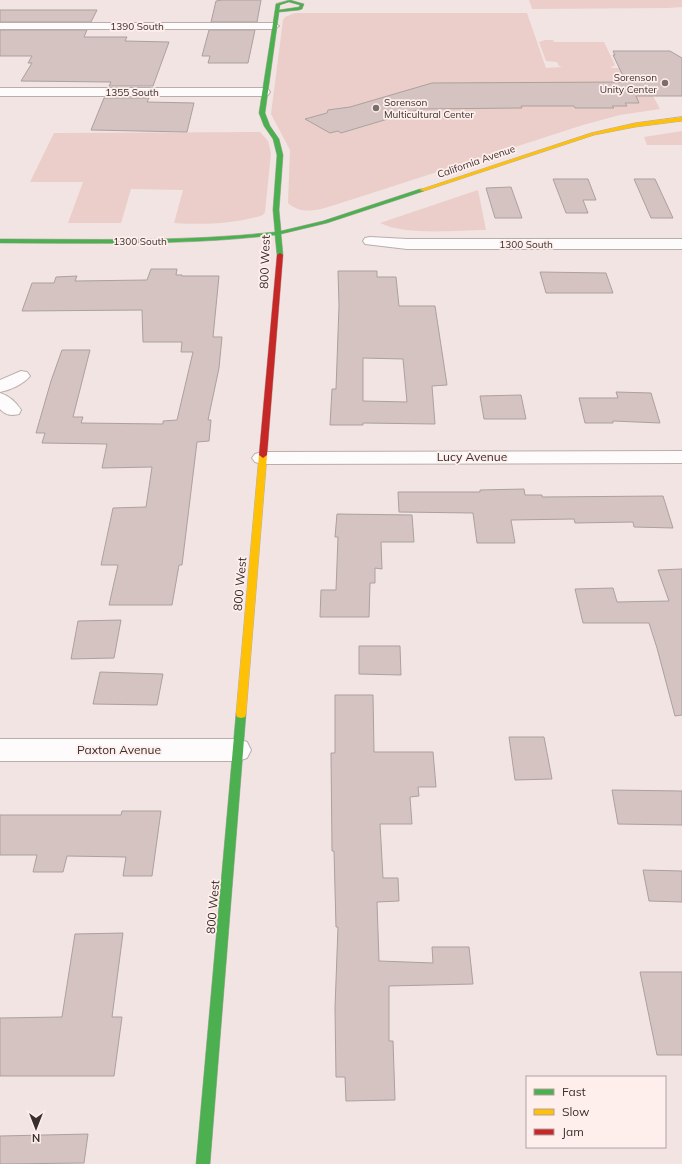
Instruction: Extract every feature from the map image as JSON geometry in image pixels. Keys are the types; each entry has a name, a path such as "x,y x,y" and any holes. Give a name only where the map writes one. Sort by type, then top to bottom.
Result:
{"street":[{"name":"800 West","path":"203,1164 279,260 276,210 280,155 276,139 264,120 262,113 277,11"},
{"name":"1390 South","path":"0,26 274,26"},
{"name":"1355 South","path":"0,92 264,92"},
{"name":"California Avenue","path":"278,233 359,212 593,134 635,125 682,119"},
{"name":"1300 South","path":"0,241 196,241 243,238 278,233"},
{"name":"1300 South","path":"370,241 407,244 682,244"},
{"path":"0,388 21,376"},
{"name":"Lucy Avenue","path":"262,458 680,463"},
{"name":"Paxton Avenue","path":"0,750 238,750"}],"shaded area":[{"path":"529,0 682,0 682,7 532,9"},
{"path":"295,13 527,13 546,68 562,67 559,66 557,62 546,61 539,42 553,40 554,42 604,42 615,65 610,68 638,68 660,109 620,115 583,125 330,206 316,210 301,210 288,203 290,150 271,114 283,20 285,17"},
{"path":"682,131 682,145 647,145 644,137"},
{"path":"260,132 268,141 271,153 265,212 263,215 253,218 219,223 174,223 183,190 131,189 121,223 68,223 83,182 30,182 54,133"},
{"path":"478,190 486,230 417,231 403,230 380,223"}],"building":[{"path":"261,0 257,22 211,22 216,1"},
{"path":"0,10 97,10 91,22 0,22"},
{"path":"0,30 87,30 84,37 127,37 125,41 169,42 153,86 109,86 111,82 21,81 32,63 28,63 32,56 0,56"},
{"path":"209,30 255,30 248,63 208,63 210,56 202,56"},
{"name":"Sorenson Multicultural Center","path":"613,51 670,51 682,58 682,96 636,96 639,103 625,103 627,106 612,106 614,108 521,106 522,108 421,109 341,133 338,131 330,133 305,119 327,113 328,110 350,107 432,83 626,82 613,55 615,55"},
{"path":"104,98 149,98 147,102 194,103 187,132 91,130"},
{"path":"553,179 588,179 596,200 583,200 588,213 566,213"},
{"path":"634,179 655,179 673,218 651,218"},
{"path":"511,187 522,218 495,218 486,188"},
{"path":"151,269 177,269 176,275 182,276 219,276 213,337 222,337 219,368 208,420 211,420 209,441 197,442 182,565 179,565 172,605 109,605 118,565 101,565 113,508 146,507 152,467 102,468 107,444 42,443 45,433 36,433 51,381 62,350 90,350 73,417 83,417 81,423 163,424 163,421 177,420 193,352 181,352 182,342 143,342 142,310 22,311 32,283 54,283 56,277 77,276 75,281 147,280"},
{"path":"338,271 377,271 377,277 396,277 399,306 435,306 447,385 432,386 435,424 363,423 363,425 330,425 332,389 336,389 339,306","holes":["363,358 403,359 407,402 363,401"]},
{"path":"540,272 606,273 613,293 546,293"},
{"path":"616,392 651,393 660,423 613,421 613,423 585,423 579,398 618,398"},
{"path":"521,395 526,419 484,419 480,396"},
{"path":"524,489 525,495 542,495 542,497 663,496 673,528 634,527 633,522 575,523 574,519 511,520 515,543 477,543 473,513 399,512 398,492 480,492 480,490"},
{"path":"337,514 412,515 414,542 381,542 382,569 375,568 375,583 370,583 369,617 320,617 321,590 336,590 338,537 335,537"},
{"path":"682,569 682,715 675,716 649,623 583,623 575,589 613,588 617,602 669,601 658,570"},
{"path":"121,620 114,658 71,659 78,621"},
{"path":"359,646 400,646 401,675 359,674"},
{"path":"100,672 163,674 157,705 93,704"},
{"path":"335,695 373,695 374,752 433,752 436,787 418,787 419,796 410,797 412,824 380,824 383,878 398,878 399,901 377,902 379,961 433,963 432,947 469,947 473,984 389,986 389,1041 393,1041 395,1100 346,1101 345,1077 336,1077 335,1008 338,927 336,927 334,851 332,851 331,753 335,753"},
{"path":"509,737 544,737 552,779 515,780"},
{"path":"612,790 682,791 682,825 618,824"},
{"path":"122,811 161,811 152,876 123,876 126,857 67,856 63,872 33,872 37,855 0,855 0,815 121,815"},
{"path":"643,870 682,871 682,902 649,901"},
{"path":"123,933 112,1017 122,1017 114,1076 0,1076 0,1018 62,1017 75,934"},
{"path":"640,972 682,972 682,1055 657,1055"},
{"path":"88,1134 84,1163 0,1164 0,1136"}],"traffic: fast":[{"path":"277,11 298,9 301,8 302,4 289,1 278,4 262,113 267,126 276,139 280,155 276,210 280,255"},
{"path":"0,241 182,241 228,239 279,233 325,222 422,190"},
{"path":"203,1164 241,714"}],"traffic: slow":[{"path":"422,190 593,134 635,125 682,119"},
{"path":"241,714 263,455"}],"traffic: jam":[{"path":"263,455 280,255"}],"place":[{"name":"Sorenson Unity Center","path":"665,83"},
{"name":"Sorenson Multicultural Center","path":"376,108"}]}
